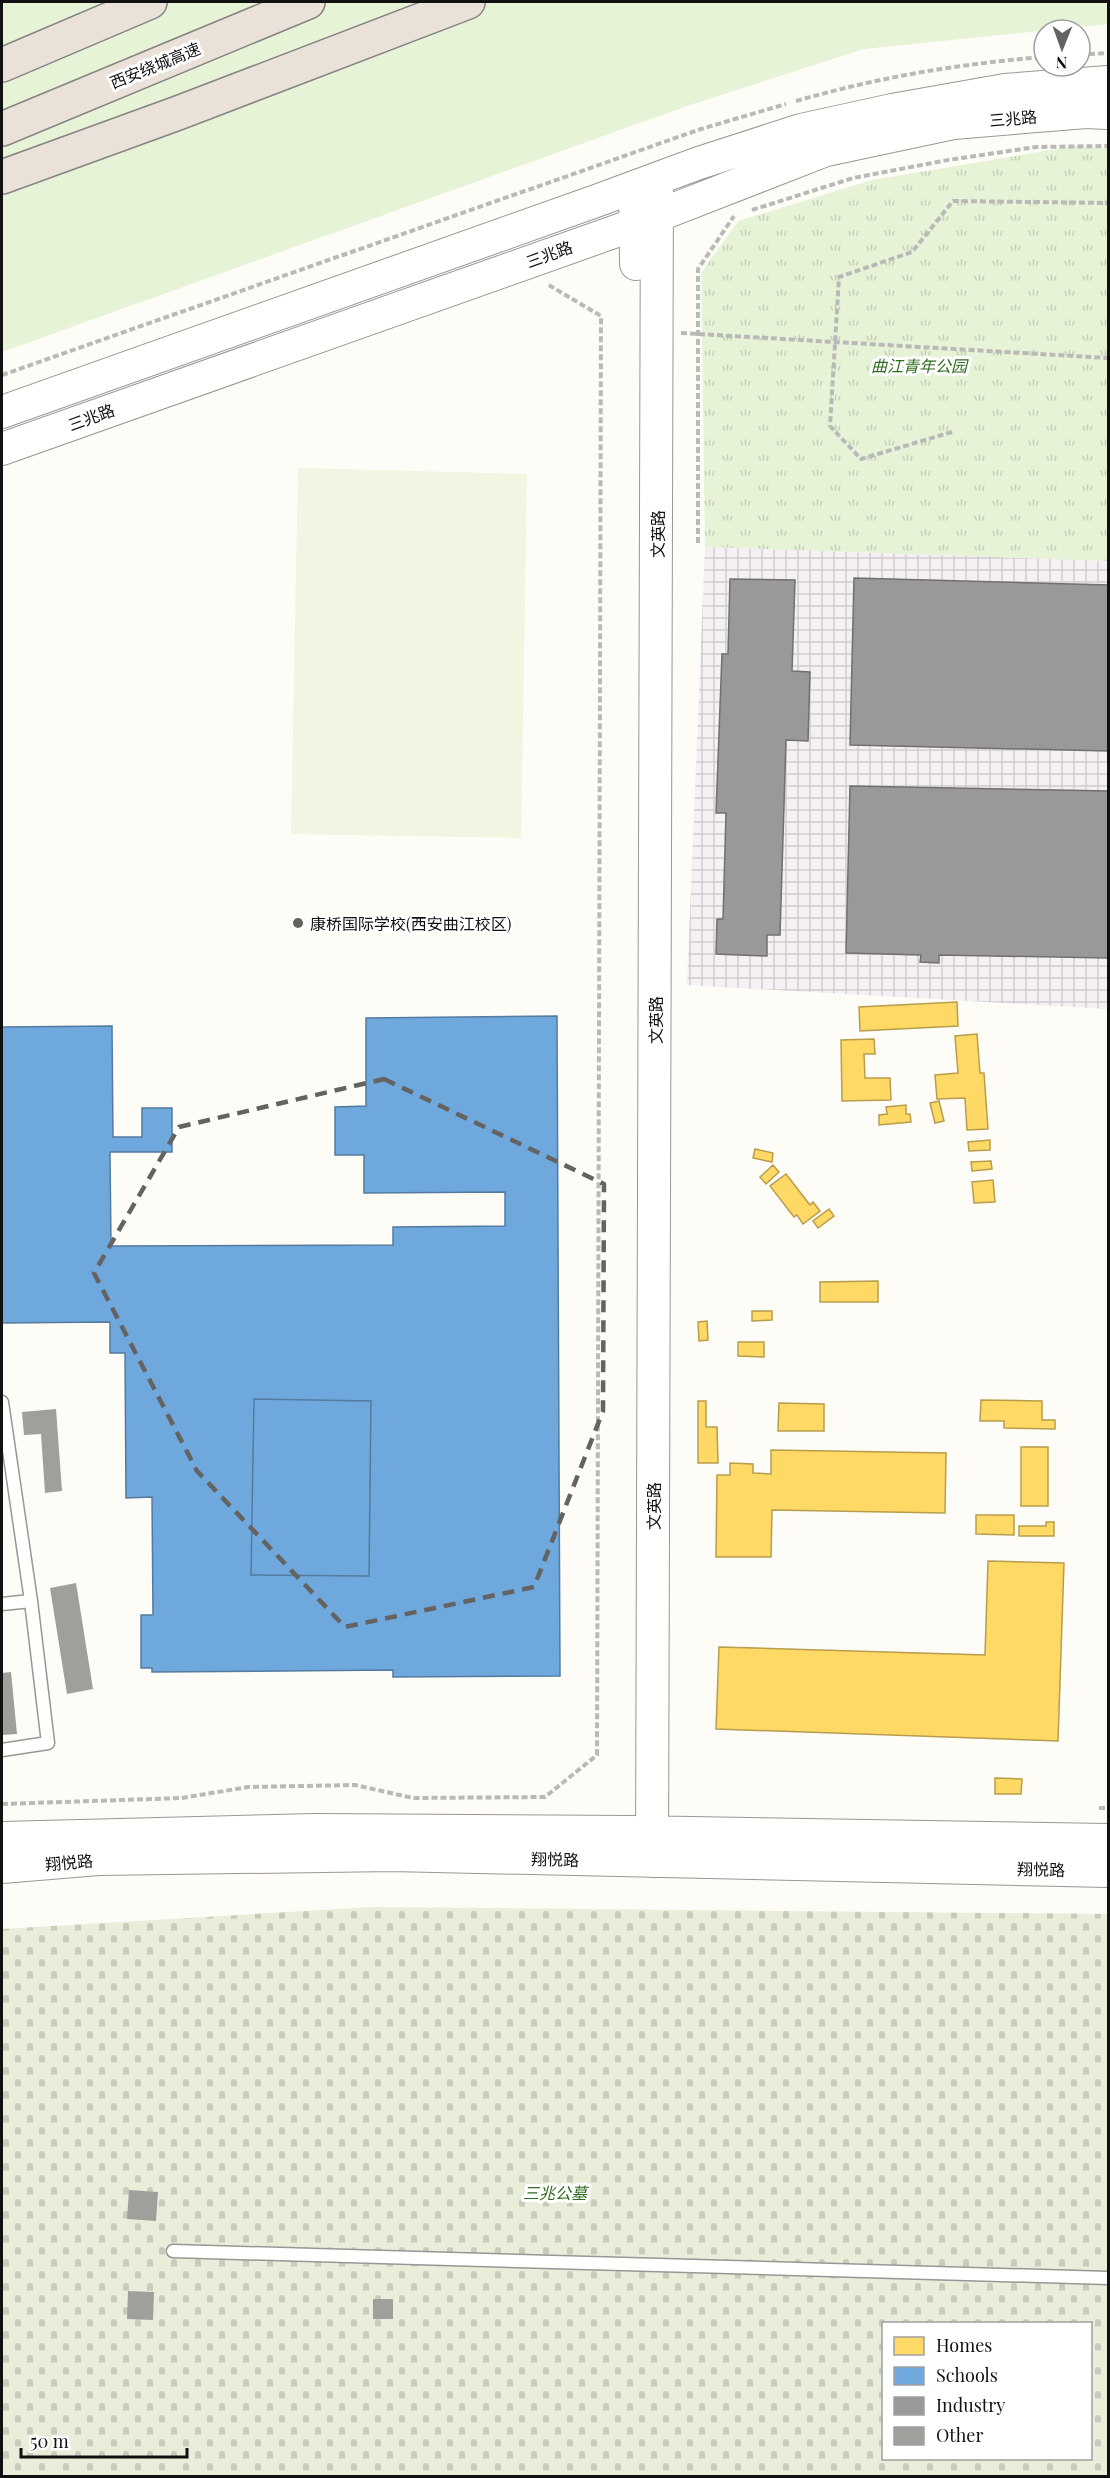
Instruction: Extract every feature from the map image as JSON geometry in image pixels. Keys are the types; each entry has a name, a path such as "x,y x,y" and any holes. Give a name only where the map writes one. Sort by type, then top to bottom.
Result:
{"highway":[{"name":"西安绕城高速","path":"2,129 308,2"},
{"path":"2,177 178,113 467,2"},
{"path":"2,64 140,5"}],"street":[{"name":"三兆路","path":"2,412 801,130 892,110 1005,90 1108,82"},
{"name":"三兆路","path":"2,449 647,219 826,150 953,123 1086,112 1108,113"},
{"name":"文英路","path":"642,1847 646,183"},
{"name":"文英路","path":"642,1847 658,331 647,219"},
{"name":"翔悦路","path":"2,1838 315,1830 1108,1871"},
{"name":"翔悦路","path":"2,1867 98,1859 1108,1840"}],"lane":[{"path":"2,1402 31,1600 48,1743 2,1750"},
{"path":"2,1604 31,1600"},
{"path":"173,2251 1108,2278"}],"path":[{"path":"1092,55 1108,54"},
{"path":"698,543 698,268 732,216 853,178 1036,147 1108,146"},
{"path":"952,432 861,459 830,426 839,277 912,252 952,201 1108,203"},
{"path":"2,1804 182,1798 248,1787 355,1785 413,1798 545,1797 597,1755 601,316 541,281"},
{"path":"658,331 1108,358"},
{"path":"1099,1808 1108,1808"}],"highlighted area":[{"path":"384,1079 604,1184 603,1411 534,1587 345,1627 197,1471 94,1273 179,1127"}],"shaded area":[{"path":"705,547 1108,561 1108,1009 687,985"}],"green space":[{"path":"2,2 1108,2 1108,24 1092,26 1092,18 1032,18 1032,32 864,49 687,106 2,352"},
{"name":"曲江青年公园","path":"1074,146 1108,148 1108,561 705,547 701,273 738,221 872,180"},
{"path":"298,468 527,474 521,838 291,834"},
{"name":"三兆公墓","path":"373,1907 1108,1914 1108,2476 2,2476 2,1929"}],"building: Homes":[{"path":"957,1002 958,1026 860,1031 859,1007"},
{"path":"977,1034 980,1073 984,1073 988,1129 967,1130 965,1098 937,1099 935,1075 958,1073 955,1036"},
{"path":"874,1039 875,1054 864,1054 865,1078 890,1078 891,1100 842,1101 841,1040"},
{"path":"939,1101 944,1121 935,1123 930,1103"},
{"path":"906,1105 906,1114 910,1114 911,1122 879,1125 879,1115 887,1114 886,1107"},
{"path":"990,1140 990,1150 969,1151 968,1142"},
{"path":"755,1149 773,1153 772,1162 753,1158"},
{"path":"991,1161 992,1169 972,1171 971,1162"},
{"path":"773,1165 779,1172 766,1184 760,1177"},
{"path":"786,1174 810,1205 813,1202 820,1211 803,1224 797,1215 794,1217 770,1186"},
{"path":"993,1180 995,1202 974,1203 972,1182"},
{"path":"829,1209 834,1216 818,1228 813,1221"},
{"path":"878,1281 878,1302 820,1302 820,1282"},
{"path":"752,1311 772,1311 772,1320 752,1321"},
{"path":"707,1321 708,1340 699,1341 698,1322"},
{"path":"738,1342 764,1342 764,1357 738,1356"},
{"path":"981,1400 1042,1401 1042,1420 1055,1420 1055,1429 1004,1428 1004,1421 980,1421"},
{"path":"698,1401 706,1401 706,1427 717,1427 718,1463 698,1463"},
{"path":"779,1403 824,1404 824,1431 778,1431"},
{"path":"1021,1447 1048,1447 1048,1506 1021,1506"},
{"path":"771,1450 946,1453 945,1513 772,1510 771,1557 716,1557 717,1475 730,1475 730,1463 753,1464 753,1473 771,1474"},
{"path":"976,1515 1014,1515 1014,1535 976,1534"},
{"path":"1046,1522 1054,1522 1054,1536 1019,1536 1019,1526 1046,1526"},
{"path":"988,1561 1064,1563 1058,1741 716,1729 719,1647 985,1655"},
{"path":"995,1778 1022,1779 1021,1794 995,1794"}],"building: Schools":[{"path":"557,1016 560,1676 393,1677 393,1670 152,1672 152,1668 141,1668 141,1615 153,1615 152,1497 126,1498 125,1353 110,1353 110,1322 2,1323 2,1027 112,1026 113,1137 142,1137 142,1108 172,1108 172,1152 110,1152 111,1246 393,1245 393,1227 505,1226 505,1192 364,1193 364,1155 335,1155 335,1107 366,1106 366,1018","holes":["254,1399 371,1401 369,1576 251,1575"]},
{"path":"254,1399 371,1401 369,1576 251,1575"}],"building: Industry":[{"path":"854,578 1108,585 1108,751 850,745"},
{"path":"730,579 795,580 792,671 810,672 808,741 786,740 780,935 767,935 767,956 716,954 717,919 723,919 726,813 716,813 722,654 728,654"},
{"path":"850,786 1108,791 1108,958 939,955 939,963 920,962 921,955 846,953"}],"building: Other":[{"path":"56,1409 62,1491 45,1493 41,1434 24,1435 22,1412"},
{"path":"76,1583 93,1689 67,1694 50,1588"},
{"path":"11,1672 17,1734 2,1735 2,1673"},
{"path":"129,2190 158,2192 156,2221 127,2219"},
{"path":"128,2291 154,2292 153,2320 127,2319"},
{"path":"373,2299 393,2299 393,2319 373,2319"}],"place":[{"name":"康桥国际学校(西安曲江校区)","path":"298,923"}]}
